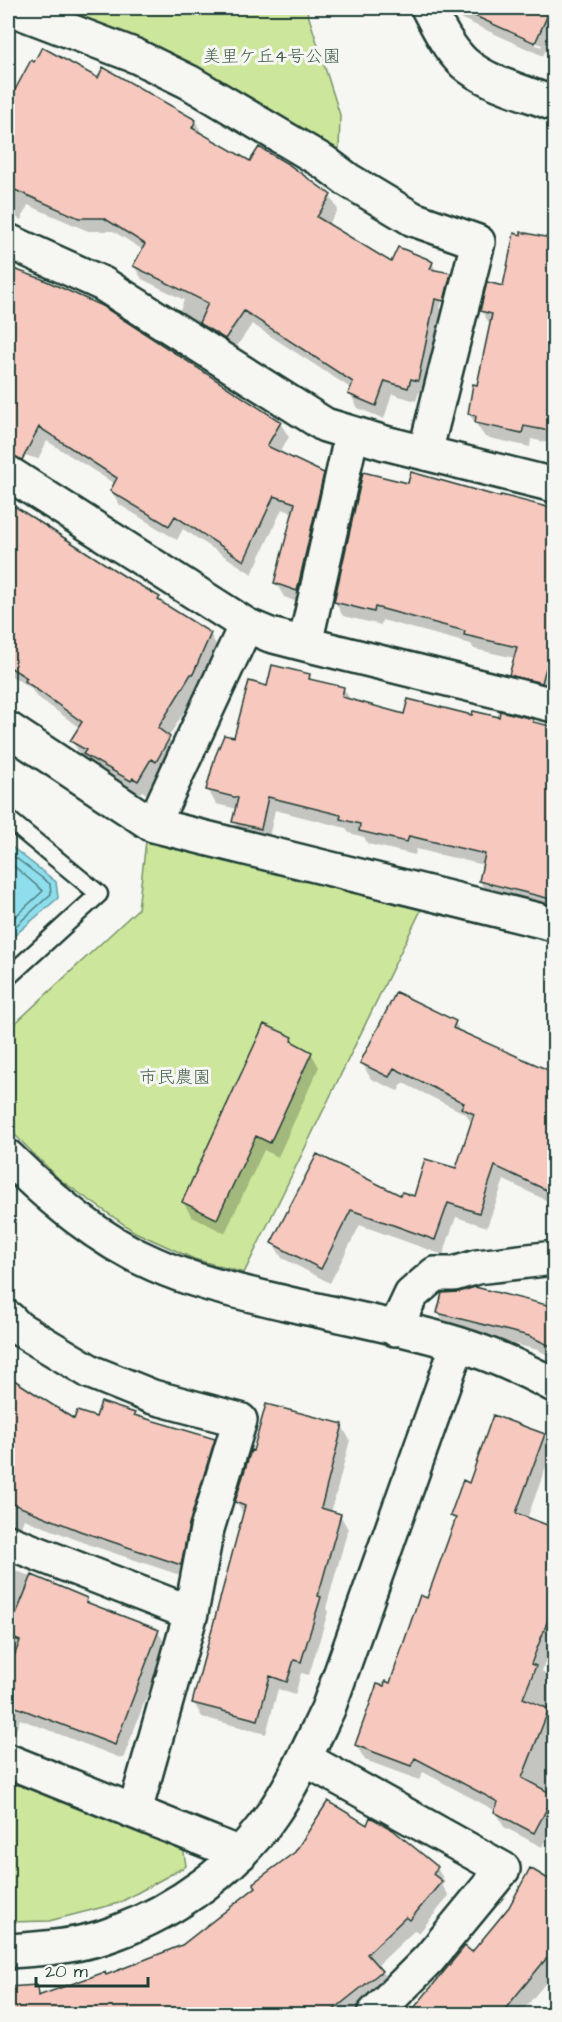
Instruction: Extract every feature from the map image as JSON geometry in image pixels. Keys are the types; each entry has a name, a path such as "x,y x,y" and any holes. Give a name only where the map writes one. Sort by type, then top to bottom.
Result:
{"street":[{"path":"428,8 444,39 464,62 484,77 555,104"},
{"path":"17,16 136,56 189,82 314,156 348,180 414,219 478,242 425,453"},
{"path":"8,241 104,284 326,425 425,453 555,485"},
{"path":"305,644 352,433"},
{"path":"8,473 246,625 270,635 555,705"},
{"path":"153,825 246,625"},
{"path":"8,729 153,825 555,924"},
{"path":"8,1157 50,1196 92,1229 152,1264 192,1279 458,1344 516,1366 555,1385"},
{"path":"395,1329 411,1295 435,1274 454,1274 477,1267 555,1258"},
{"path":"8,1318 18,1328 91,1372 153,1397 240,1420 207,1529 191,1613 135,1811"},
{"path":"8,1951 42,1949 113,1934 149,1918 200,1887 240,1854 272,1814 305,1759 328,1708 458,1344"},
{"path":"8,1542 191,1613"},
{"path":"305,1759 503,1869 429,1959 374,2014"},
{"path":"8,1761 240,1854"}],"lane":[{"path":"8,819 99,894 8,977"}],"green space":[{"name":"美里ケ丘4号公園","path":"65,8 306,8 340,115 339,150 201,69 142,40 66,12"},
{"name":"市民農園","path":"146,841 421,910 244,1273 194,1259 135,1232 59,1179 8,1128 8,1030 138,909"},
{"path":"8,1777 183,1846 186,1866 119,1903 49,1921 8,1922"}],"water":[{"path":"8,844 56,882 58,898 8,941"}],"building":[{"path":"457,8 551,8 535,43"},
{"path":"42,47 98,78 103,67 196,120 192,128 250,161 259,147 288,164 331,195 317,217 391,262 398,247 433,262 430,269 451,273 444,301 435,299 418,381 411,379 408,388 385,381 376,406 348,394 353,382 244,311 225,339 199,323 208,303 133,266 145,244 104,218 79,218 8,187 8,103 31,60 34,62"},
{"path":"521,232 555,239 555,432 524,426 522,433 475,423 476,416 468,414 473,384 477,385 492,314 480,311 487,282 503,286 514,233 521,235"},
{"path":"8,267 42,279 104,307 281,422 267,446 324,473 297,591 274,583 295,503 274,496 244,561 175,516 169,526 110,491 117,478 39,427 22,460 8,454"},
{"path":"363,472 408,483 411,472 500,497 501,495 555,509 555,633 542,683 509,675 517,647 464,635 465,631 375,607 374,612 334,602"},
{"path":"8,502 160,597 158,600 211,633 193,674 158,728 170,737 156,762 151,759 138,781 133,778 131,781 83,754 86,750 70,741 82,722 25,681 27,678 8,666"},
{"path":"272,665 310,674 309,679 344,687 342,697 404,714 408,699 472,715 473,711 499,717 500,711 555,727 555,900 479,881 485,854 409,836 407,842 359,831 360,824 340,819 341,815 268,797 261,829 232,822 238,798 206,790 224,735 234,737 249,681 267,686"},
{"path":"396,992 456,1021 453,1028 555,1073 555,1194 495,1166 479,1213 448,1203 435,1240 351,1210 321,1269 271,1243 317,1154 400,1195 402,1192 414,1196 425,1159 456,1168 474,1114 461,1108 464,1103 394,1068 389,1077 360,1063"},
{"path":"264,1024 293,1037 291,1041 312,1052 270,1143 256,1136 217,1219 182,1202"},
{"path":"475,1287 555,1307 555,1348 529,1336 437,1313 442,1293 459,1292"},
{"path":"8,1376 74,1419 77,1411 96,1417 101,1402 135,1413 134,1415 215,1439 189,1524 181,1565 80,1531 8,1502"},
{"path":"266,1404 343,1424 321,1508 341,1514 318,1596 321,1597 301,1662 294,1660 287,1682 270,1676 258,1720 192,1703 245,1506 235,1502"},
{"path":"493,1415 545,1434 516,1513 555,1528 555,1602 531,1664 536,1666 523,1698 549,1709 522,1778 554,1795 534,1833 494,1812 498,1802 415,1758 411,1766 355,1745 377,1684 384,1686 385,1681 390,1683 420,1595 427,1598 456,1518 450,1516 463,1480 469,1483"},
{"path":"32,1575 87,1598 86,1602 159,1630 115,1745 8,1704 8,1672 20,1641 8,1634"},
{"path":"328,1801 367,1825 370,1817 393,1830 438,1867 433,1874 442,1881 410,1920 406,1917 367,1954 382,1971 328,2014 8,2014 8,1987 37,1985 38,1996 105,1972 106,1975 182,1945 256,1887 253,1883 295,1852"},
{"path":"530,1868 555,1883 555,1948 501,2014 409,2014 465,1946 472,1952 509,1907"}]}
